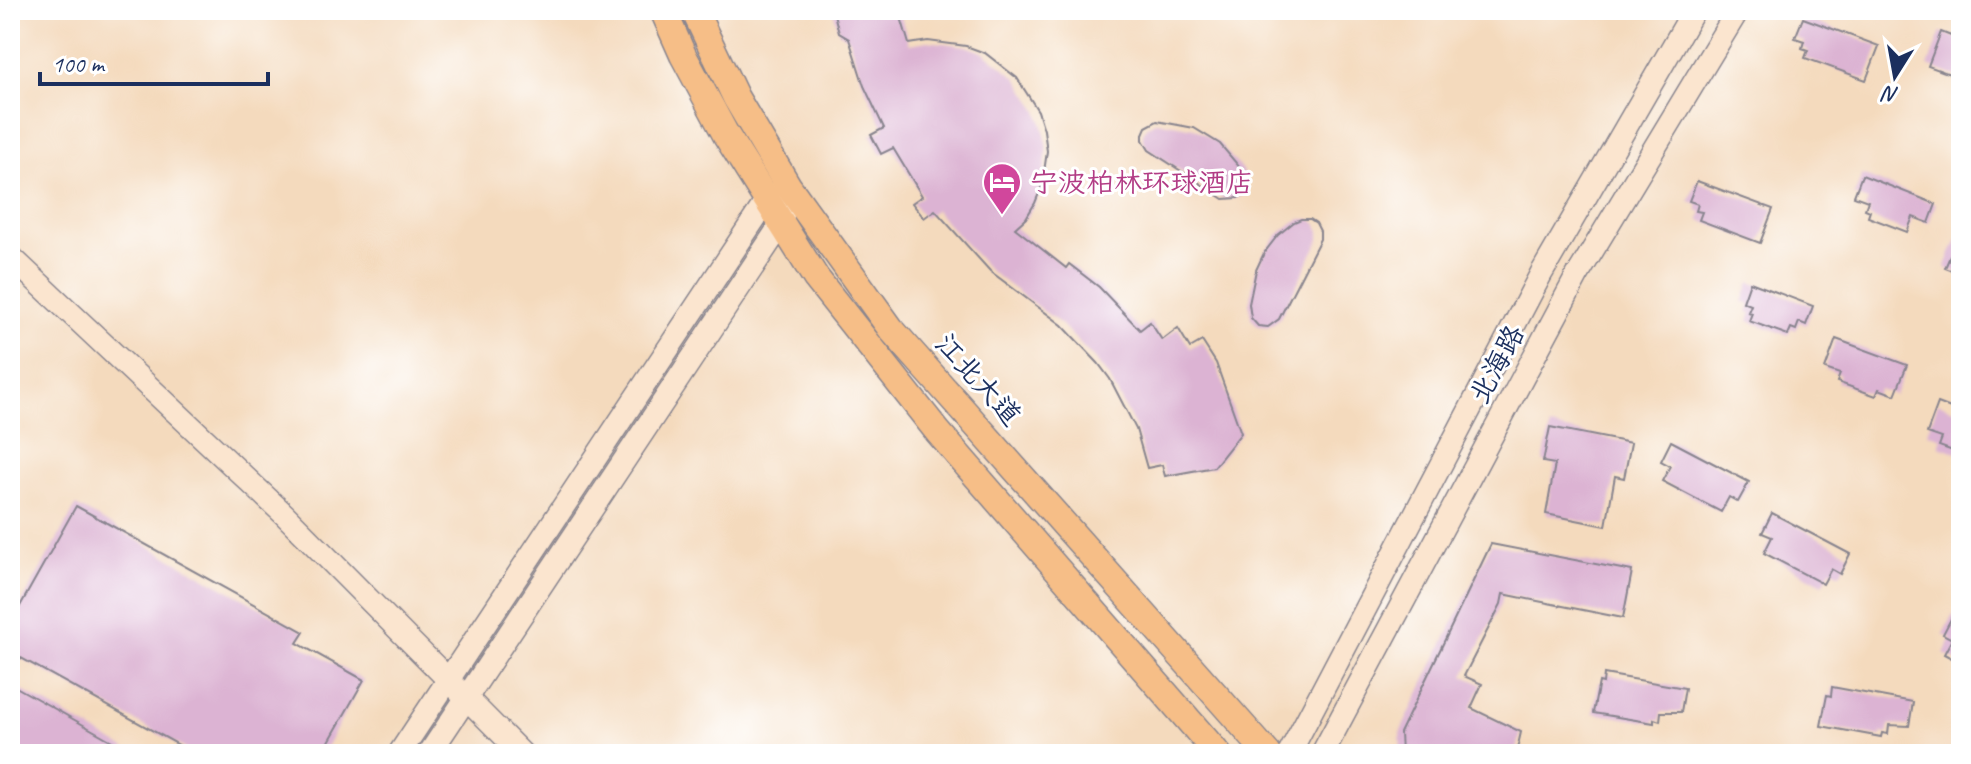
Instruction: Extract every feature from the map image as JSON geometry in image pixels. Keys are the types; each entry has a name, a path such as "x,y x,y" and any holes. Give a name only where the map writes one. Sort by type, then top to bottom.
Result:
{"main road":[{"name":"江北大道","path":"663,10 726,135 891,329 1268,754"},
{"name":"江北大道","path":"694,10 778,193 782,223 816,278 938,432 1218,754"}],"street":[{"name":"北海路","path":"1289,754 1541,274 1694,10"},
{"name":"北海路","path":"1322,754 1577,276 1738,10"},
{"path":"399,754 778,193"},
{"path":"429,754 782,223"},
{"path":"10,256 285,515 522,754"}],"building":[{"path":"833,10 892,10 893,16 900,14 909,44 928,41 966,46 985,53 1017,78 1038,111 1047,151 1042,186 1035,203 1015,228 1066,268 1069,264 1099,287 1140,330 1150,322 1162,340 1178,328 1190,348 1202,341 1216,363 1241,433 1214,467 1165,476 1162,465 1147,468 1136,429 1110,379 1098,363 1062,325 990,271 935,210 924,218 912,203 922,196 893,148 881,154 871,135 884,128 864,86 849,39 839,33"},
{"path":"1803,18 1879,46 1866,80 1805,58 1808,50 1802,48 1804,41 1795,38"},
{"path":"1941,32 1961,40 1961,78 1928,66"},
{"path":"1157,121 1194,128 1220,144 1242,170 1246,179 1244,193 1238,198 1224,199 1149,150 1143,134 1146,127"},
{"path":"1862,175 1936,204 1929,223 1913,217 1907,232 1868,217 1870,211 1865,209 1868,201 1854,196"},
{"path":"1697,181 1773,209 1760,243 1699,220 1702,212 1696,211 1698,204 1689,201"},
{"path":"1301,219 1316,223 1320,239 1279,319 1268,327 1258,326 1251,318 1249,304 1256,270 1278,235"},
{"path":"1961,230 1961,274 1945,268"},
{"path":"1750,282 1813,306 1806,325 1799,322 1796,330 1791,328 1788,335 1749,321 1751,305 1743,302"},
{"path":"1836,339 1907,365 1895,395 1879,389 1876,396 1837,382 1840,374 1825,369"},
{"path":"1938,403 1961,412 1961,454 1939,446 1942,438 1927,433"},
{"path":"1550,427 1631,443 1624,478 1615,476 1606,526 1546,514 1555,464 1543,462"},
{"path":"1671,441 1749,482 1738,502 1729,497 1721,512 1662,481 1670,466 1661,461"},
{"path":"76,506 304,632 297,643 364,680 322,754 195,754 10,652 10,624"},
{"path":"1772,513 1850,554 1840,574 1831,569 1823,584 1764,553 1772,537 1762,533"},
{"path":"1491,544 1632,571 1623,618 1503,594 1501,604 1464,676 1482,684 1471,708 1521,732 1516,754 1401,754 1400,733"},
{"path":"1953,615 1961,619 1961,663 1944,654 1952,639 1943,634"},
{"path":"1604,674 1685,688 1681,712 1661,712 1660,721 1654,719 1654,723 1593,713 1599,682 1603,683"},
{"path":"16,687 135,754 10,754 10,697"},
{"path":"1832,687 1913,702 1909,726 1889,725 1888,734 1882,733 1881,737 1821,726 1827,695 1831,696"}],"place":[{"name":"宁波柏林环球酒店","path":"1002,216"}]}
